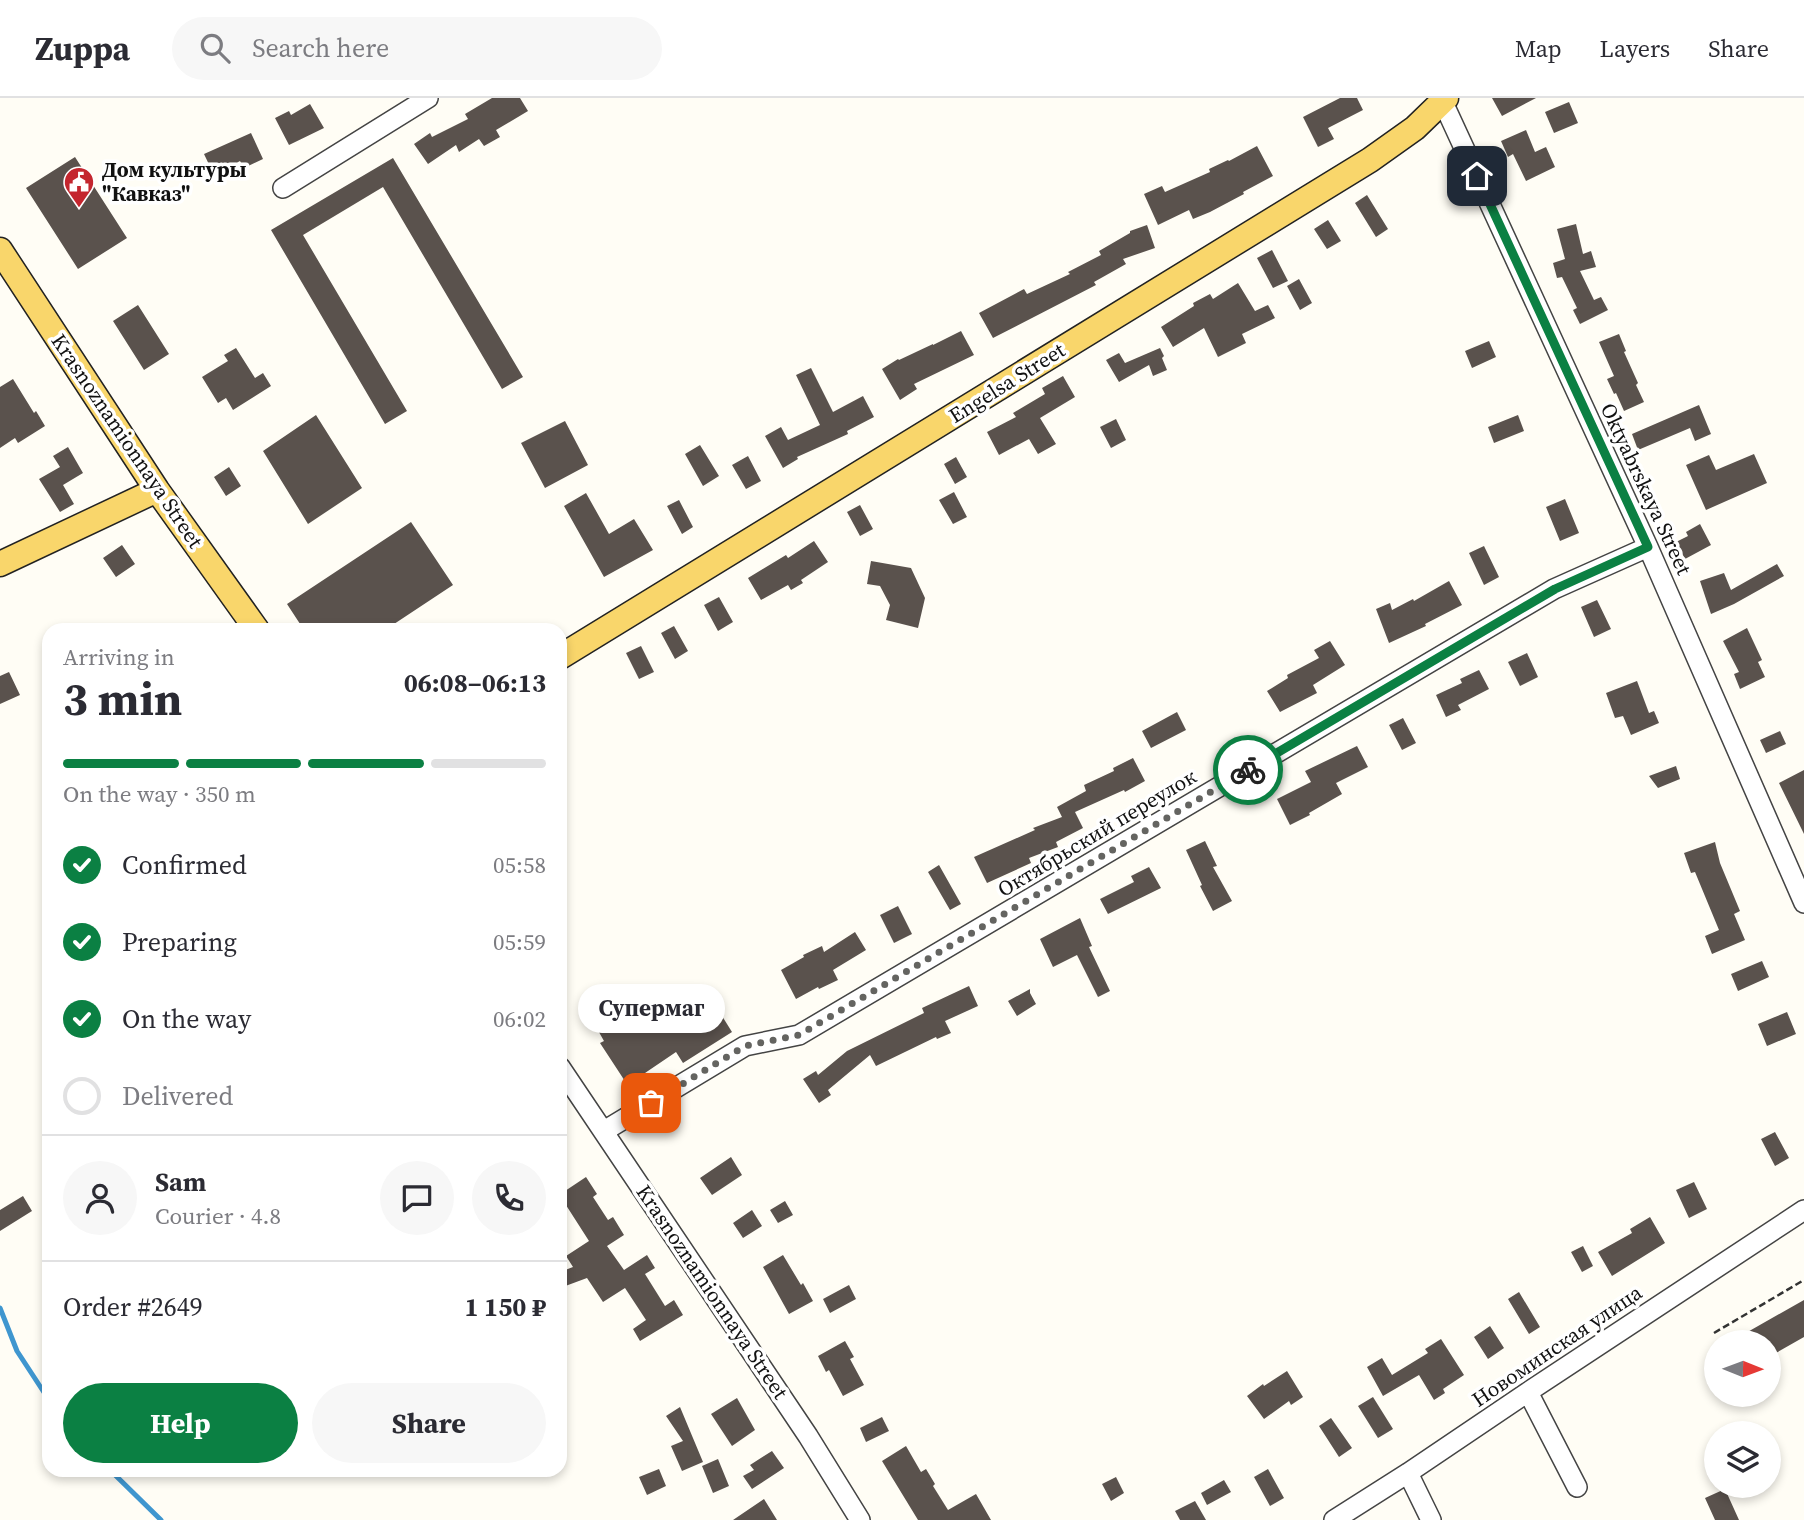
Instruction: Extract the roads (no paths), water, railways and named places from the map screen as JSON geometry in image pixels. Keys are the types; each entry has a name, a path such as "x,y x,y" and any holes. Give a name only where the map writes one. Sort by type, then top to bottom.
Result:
{"main road":[{"name":"Engelsa Street","path":"567,653 1370,160 1415,128 1443,99"},
{"name":"Krasnoznamionnaya Street","path":"0,250 158,490 252,623"},
{"path":"0,564 158,490"}],"street":[{"path":"283,188 429,98"},
{"name":"Oktyabrskaya Street","path":"1443,99 1648,547 1804,902"},
{"name":"Октябрьский переулок","path":"604,1131 745,1046 799,1035 1555,589 1648,547"},
{"name":"Krasnoznamionnaya Street","path":"567,1076 808,1436 860,1520"},
{"name":"Новоминская улица","path":"1334,1520 1408,1474 1804,1210"},
{"path":"1528,1392 1577,1487"},
{"path":"1408,1474 1431,1520"}],"waterway":[{"path":"0,1308 17,1351 42,1389"},
{"path":"117,1477 161,1520"}],"place":[{"name":"Дом культуры \"Кавказ\"","path":"79,209"},
{"name":"Супермаг","path":"651,1103"}]}
